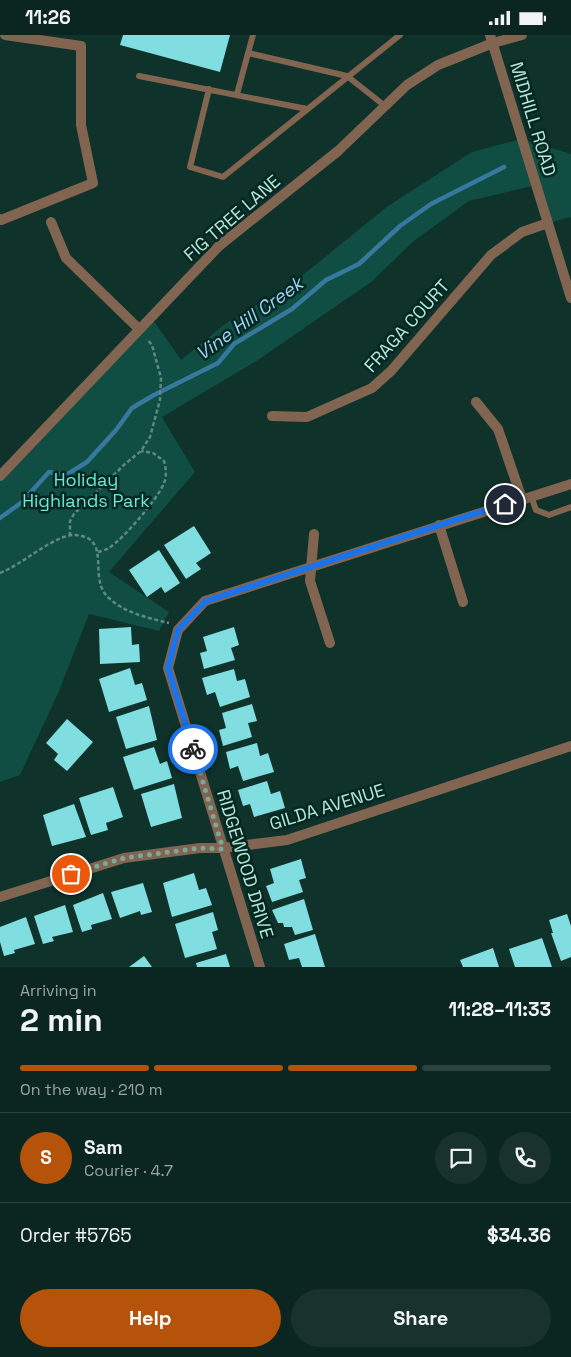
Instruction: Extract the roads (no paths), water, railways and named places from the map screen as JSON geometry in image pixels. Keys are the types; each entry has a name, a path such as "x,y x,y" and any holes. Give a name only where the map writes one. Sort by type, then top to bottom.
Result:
{"street":[{"path":"0,219 93,183 81,125 81,46 5,35"},
{"name":"FIG TREE LANE","path":"0,476 219,246 338,151 407,85 438,65 491,39 522,35"},
{"name":"MIDHILL ROAD","path":"491,39 571,298"},
{"path":"50,222 66,258 139,329"},
{"name":"FRAGA COURT","path":"272,416 307,417 372,388 391,371 491,255 522,232 548,223"},
{"path":"476,402 498,429 526,498"},
{"name":"RIDGEWOOD DRIVE","path":"260,967 168,668 178,630 206,601 571,484"},
{"path":"439,525 463,602"},
{"path":"314,534 310,581 330,643"},
{"name":"GILDA AVENUE","path":"0,897 124,858 200,848 223,849 287,840 571,747"}],"lane":[{"path":"237,94 253,35"},
{"path":"209,89 190,167 223,177 400,35"},
{"path":"248,53 347,76 385,106"},
{"path":"139,76 308,109"},
{"path":"526,498 536,511 549,515 571,507"}],"waterway":[{"name":"Vine Hill Creek","path":"0,518 22,502 49,472 66,475 87,462 116,430 132,408 218,363 234,344 292,309 326,280 359,264 400,226 431,204 504,167"}],"park label":[{"name":"Holiday Highlands Park","path":"86,490"}]}
